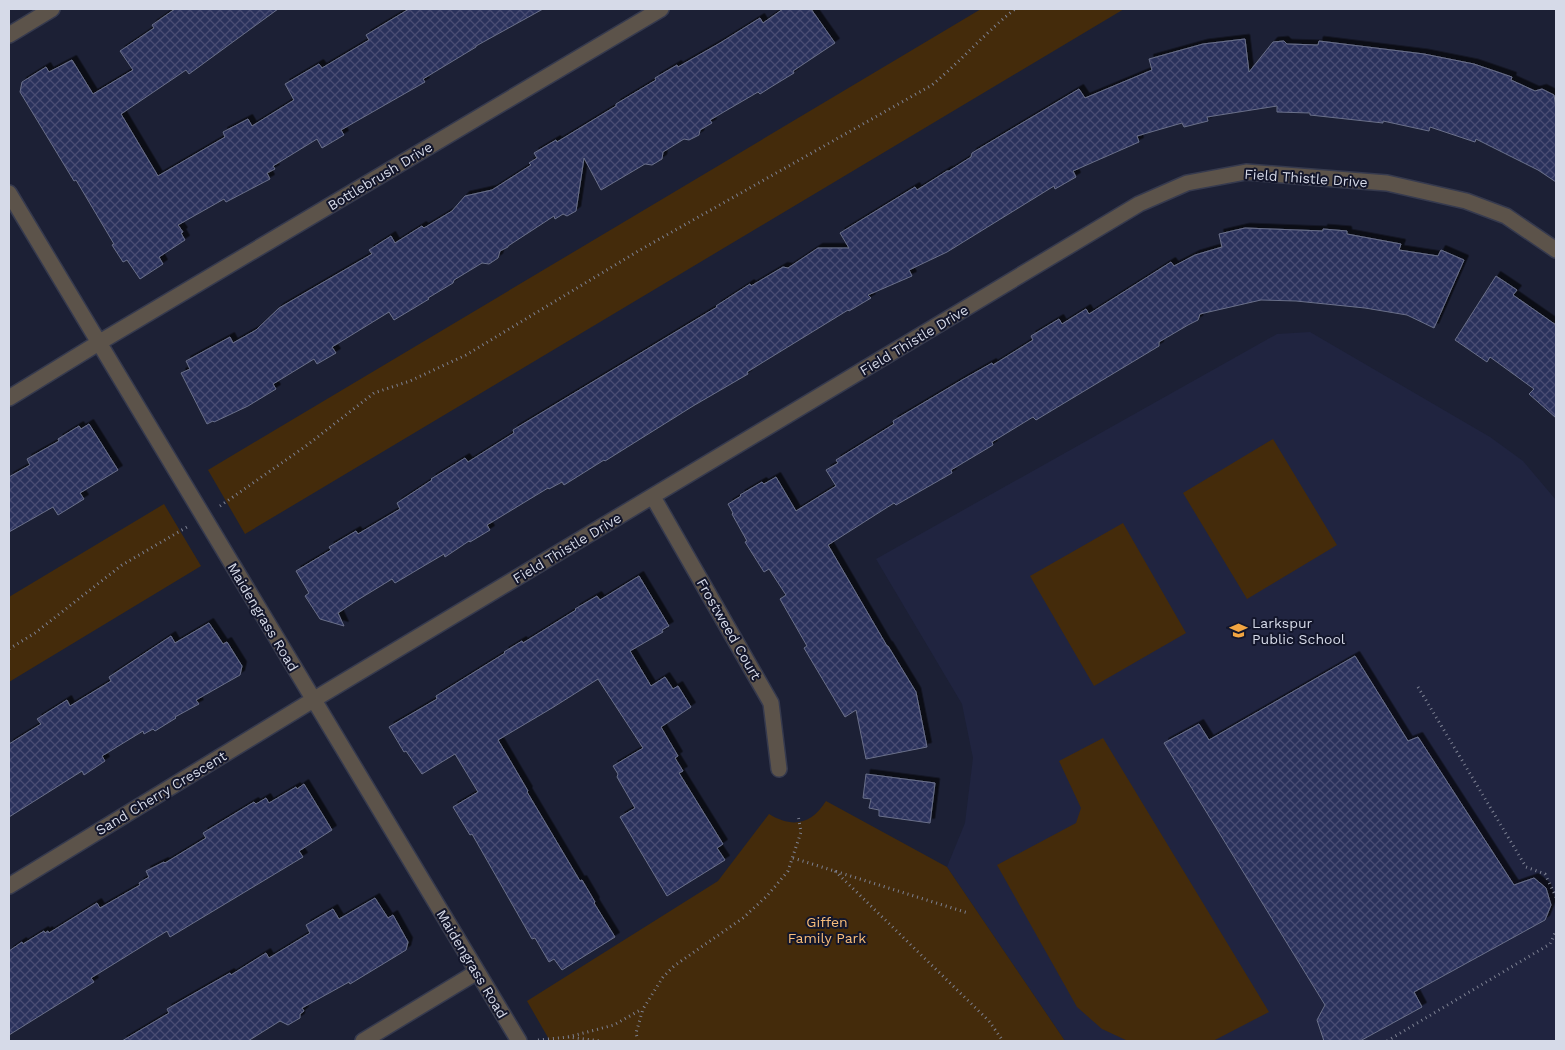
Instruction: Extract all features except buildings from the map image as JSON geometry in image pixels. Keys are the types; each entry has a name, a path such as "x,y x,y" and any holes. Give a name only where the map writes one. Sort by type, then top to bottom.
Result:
{"street":[{"path":"9,35 52,9"},
{"name":"Bottlebrush Drive","path":"9,398 661,9"},
{"name":"Field Thistle Drive","path":"313,700 1139,204 1187,183 1246,172 1387,183 1466,201 1506,216 1556,250"},
{"name":"Maidengrass Road","path":"9,193 519,1041"},
{"name":"Frostweed Court","path":"653,497 771,703 779,769"},
{"name":"Sand Cherry Crescent","path":"9,886 313,700"},
{"path":"363,1041 477,972"}],"path":[{"path":"9,649 35,633 122,565 203,518 306,446 374,393 410,381 466,355 640,250 932,85 952,69 997,23 1015,9"},
{"path":"1418,687 1526,867 1545,874 1556,897"},
{"path":"638,1041 636,1033 643,1009 663,977 674,966 743,918 767,896 788,871 801,832 798,815"},
{"path":"793,858 968,913"},
{"path":"835,871 989,1021 1004,1041"},
{"path":"1387,1041 1550,944 1556,933"},
{"path":"538,1040 568,1036 614,1024 643,1009"},
{"path":"568,1036 602,1041"}],"shaded area":[{"name":"Larkspur Public School","path":"1310,332 1490,437 1523,461 1556,500 1556,1041 1065,1041 947,867 965,823 973,758 962,704 876,559 1277,334"}],"green space":[{"path":"981,9 1124,9 245,534 208,470"},
{"path":"1273,439 1337,545 1247,599 1183,493"},
{"path":"164,504 201,566 9,682 9,597"},
{"path":"1123,523 1186,633 1094,686 1030,576"},
{"path":"1103,738 1269,1012 1213,1041 1128,1041 1102,1029 1077,1007 997,865 1076,823 1081,808 1059,761"},
{"name":"Giffen Family Park","path":"826,801 947,867 1065,1041 550,1041 527,1001 718,881 769,814 786,821 800,822 814,815"}],"place":[{"name":"Larkspur Public School","path":"1238,631"}]}
